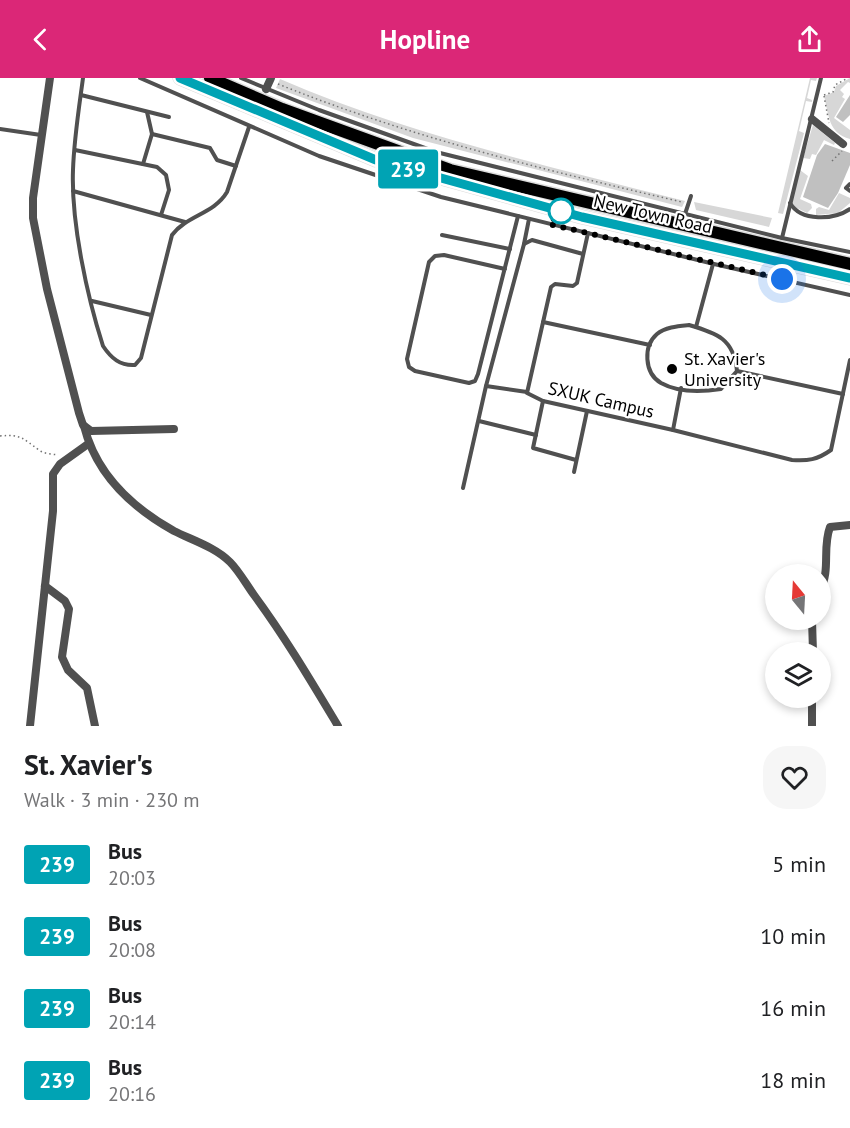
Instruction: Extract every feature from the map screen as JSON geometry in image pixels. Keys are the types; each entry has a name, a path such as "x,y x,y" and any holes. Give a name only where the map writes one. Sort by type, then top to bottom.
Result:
{"main road":[{"name":"New Town Road","path":"180,78 376,160 582,217 850,278"},
{"name":"New Town Road","path":"210,78 282,109 450,170 780,243 850,264"}],"street":[{"path":"50,78 41,135 33,218 46,290 88,444 100,467 118,489 160,522 230,561 290,644 338,726"},
{"path":"266,89 270,79"},
{"path":"812,119 843,144"},
{"path":"83,425 91,431 100,432 174,429"},
{"path":"30,726 53,512 53,474 88,444"},
{"path":"827,564 827,535 830,527 850,525"},
{"path":"45,586 65,601 69,609 62,657 68,670 87,688 95,726"},
{"path":"812,708 812,726"}],"lane":[{"path":"83,78 73,191 84,265 103,346 109,356 127,366 135,365 141,358 168,244 178,228 216,207 222,201 249,127"},
{"path":"140,78 249,127 378,177 441,198 714,264 850,294"},
{"path":"241,78 436,152 686,214 780,243 850,252"},
{"path":"780,243 821,78"},
{"path":"81,95 169,117"},
{"path":"143,164 152,134 147,112"},
{"path":"0,129 41,135"},
{"path":"152,134 210,148 217,160 236,166"},
{"path":"75,150 157,167 166,175 169,190 161,215"},
{"path":"850,184 846,188 850,191"},
{"path":"73,191 186,222"},
{"path":"686,214 691,196"},
{"path":"789,203 793,209 800,212 827,218 835,217 850,209"},
{"path":"505,269 444,255 435,256 429,262 407,359 409,367 416,371 469,383 475,381 505,269 518,216"},
{"path":"464,488 486,386 529,219"},
{"path":"524,244 532,240 583,254 588,233"},
{"path":"442,235 510,249"},
{"name":"SXUK Campus","path":"583,254 577,283 573,286 552,285 527,393 543,401 792,460 807,461 819,459 831,450 850,360"},
{"path":"696,327 714,264"},
{"path":"92,301 151,315"},
{"path":"543,322 650,345 659,332 672,327 689,325 718,336 729,344 735,356 737,371 843,394"},
{"name":"SXUK Campus","path":"650,345 647,358 650,370 661,382 696,393 721,389 737,371"},
{"path":"486,386 527,393"},
{"name":"SXUK Campus","path":"673,430 681,388"},
{"path":"543,401 534,450 576,460"},
{"path":"574,472 587,411"},
{"path":"478,421 536,435"}],"path":[{"path":"833,129 828,120 823,95 833,92 835,85 848,78"},
{"path":"270,79 413,134 688,205"},
{"path":"832,161 834,156"},
{"path":"0,436 11,435 27,439 39,450 57,454 65,462"}],"shaded area":[{"path":"810,78 817,78 816,81 811,80 807,98 812,102 806,101 799,131 804,133 783,214 778,213"},
{"path":"850,78 850,83 848,82 840,90 845,99 834,118 850,130 850,139 833,128 824,96 834,92 836,86"},
{"path":"280,79 329,99 429,133 531,162 685,201 682,207 413,138 276,88"},
{"path":"813,125 835,143 834,145 824,140 816,155 812,154 810,159 803,158"},
{"path":"800,170 808,176 800,199 811,204 812,208 807,213 792,203"},
{"path":"839,193 850,198 850,203 838,213 816,215 816,209 819,207 829,210"},
{"path":"694,202 772,218 769,227 696,210"}],"building":[{"path":"850,95 850,115 843,122 836,117"},
{"path":"825,144 850,153 850,165 838,193 828,208 803,197 817,155"}],"bus line":[{"name":"239","path":"180,78 376,160 582,217 850,278"}],"place":[{"name":"St. Xavier's University","path":"672,369"}],"route":[{"path":"561,211 549,224 782,279"}]}
